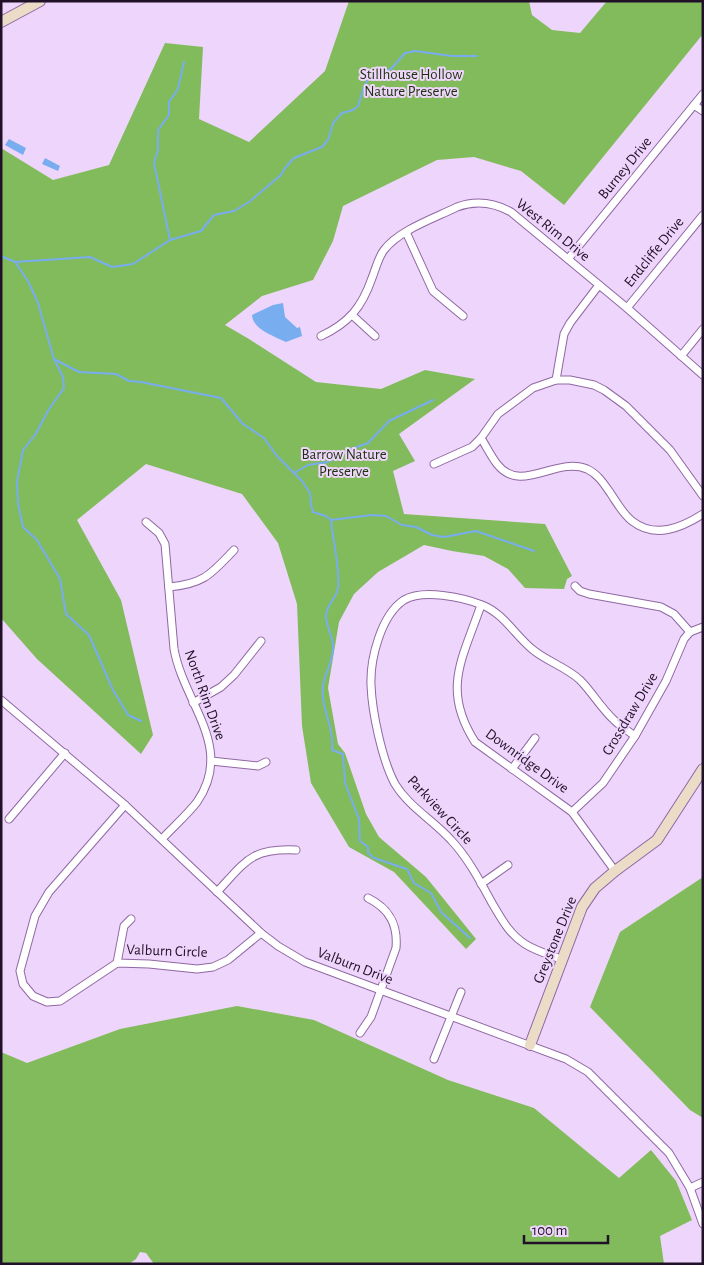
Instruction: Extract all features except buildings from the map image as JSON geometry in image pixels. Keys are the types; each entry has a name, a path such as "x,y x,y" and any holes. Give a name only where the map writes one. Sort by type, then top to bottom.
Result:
{"street":[{"path":"1,22 40,1"},
{"name":"Burney Drive","path":"568,258 703,94"},
{"path":"694,105 703,112"},
{"name":"West Rim Drive","path":"321,336 344,323 362,302 379,258 393,240 466,204 475,202 495,204 511,212 568,258 703,375"},
{"name":"Endcliffe Drive","path":"627,308 703,215"},
{"path":"406,232 433,291 462,316"},
{"path":"556,380 564,334 570,323 599,285"},
{"path":"352,315 375,336"},
{"path":"681,356 703,329"},
{"path":"434,464 472,447 498,414 533,388 556,380 570,380 594,385 626,406 670,450 703,496"},
{"path":"481,438 498,465 511,474 518,476 536,475 569,466 579,466 589,470 603,483 626,515 641,526 651,530 670,530 680,527 703,514"},
{"name":"North Rim Drive","path":"146,522 159,533 165,544 177,665 211,745 208,780 202,794 162,839"},
{"path":"169,587 187,586 209,576 234,550"},
{"path":"575,586 580,591 589,594 661,607 674,614 690,632 703,627"},
{"name":"Parkview Circle","path":"563,960 532,948 516,937 503,922 465,857 451,839 406,798 395,783 385,759 373,704 371,685 374,658 384,622 404,600 417,596 436,595 482,605 501,617 537,653 578,678 614,720 635,736"},
{"name":"Downridge Drive","path":"482,605 459,669 456,688 457,703 466,728 475,742 572,812 615,871"},
{"name":"Crossdraw Drive","path":"572,812 604,783 635,736 666,681 678,652 690,632"},
{"path":"193,703 220,687 234,675 261,641"},
{"name":"Valburn Drive","path":"1,700 66,753 125,805 261,933 278,946 305,962 530,1045 566,1059 588,1072 669,1153 690,1188 703,1224"},
{"path":"512,769 535,738"},
{"path":"9,819 66,753"},
{"path":"211,761 258,766 266,762"},
{"name":"Greystone Drive","path":"530,1045 582,906 595,888 657,840 703,768"},
{"name":"Valburn Circle","path":"125,805 49,892 35,916 20,971 23,984 32,996 47,1002 60,1001 117,963 197,969 213,967 228,960 261,933"},
{"path":"218,892 247,860 259,853 270,849 296,850"},
{"path":"481,884 508,865"},
{"path":"360,1034 371,1017 396,948 396,928 380,904 368,898"},
{"path":"117,963 124,926 131,919"},
{"path":"434,1059 461,992"},
{"path":"690,1188 703,1182"}],"green space":[{"path":"349,1 529,1 532,15 552,30 580,33 607,1 703,1 703,34 564,205 521,171 474,157 437,160 343,206 333,241 313,280 262,296 225,325 316,382 381,389 425,370 475,379 399,434 415,461 393,471 404,514 545,524 572,576 567,579 564,589 525,588 508,569 484,556 424,545 378,572 354,594 339,622 328,688 338,744 345,753 366,814 379,837 426,877 476,939 466,949 394,872 349,847 311,783 302,726 297,604 278,543 242,494 146,464 77,520 121,600 153,735 141,754 37,659 1,618 1,148 53,180 109,165 165,43 203,47 199,119 249,142 325,71"},
{"path":"703,877 703,1118 690,1110 590,1007 620,932"},
{"path":"237,1006 314,1020 448,1080 534,1108 619,1178 651,1150 676,1181 692,1220 660,1236 664,1264 154,1264 146,1253 140,1252 136,1259 129,1264 1,1264 1,1052 27,1063 120,1029"}],"water":[{"path":"9,139 26,148 23,155 5,145"},
{"path":"45,158 60,166 58,171 42,164"},
{"path":"283,303 285,317 297,328 300,327 302,336 286,342 260,329 253,320 252,315 273,305"}],"waterway":[{"path":"1,256 15,262 90,257 112,267 133,264 170,240 201,231 214,215 234,211 249,202 281,175 294,158 322,147 328,140 333,123 342,113 353,110 358,106 365,84 371,76 391,69 405,53 415,51 452,56 477,56"},
{"path":"170,240 154,163 158,150 158,130 169,115 169,102 178,89 184,62"},
{"path":"16,263 29,283 38,303 54,359 63,377 64,388 49,409 35,435 23,450 17,482 18,503 23,527 37,540 60,579 66,614 89,635 113,690 128,715 141,721"},
{"path":"54,359 79,372 116,374 129,381 221,398 243,424 264,438 277,456 302,481 310,493 313,512 326,516 331,520 337,563 338,588 326,612 333,651 324,681 323,694 331,734 332,750 343,754 345,783 359,819 360,841 368,847 368,853 374,858 407,869 414,883 431,893 441,912 470,938"},
{"path":"294,473 308,465 328,462 346,451 368,443 389,421 433,400"},
{"path":"331,520 372,515 386,516 402,525 416,527 432,535 444,537 476,531 534,551"}],"park label":[{"name":"Stillhouse Hollow Nature Preserve","path":"411,82"},
{"name":"Barrow Nature Preserve","path":"344,462"}]}
